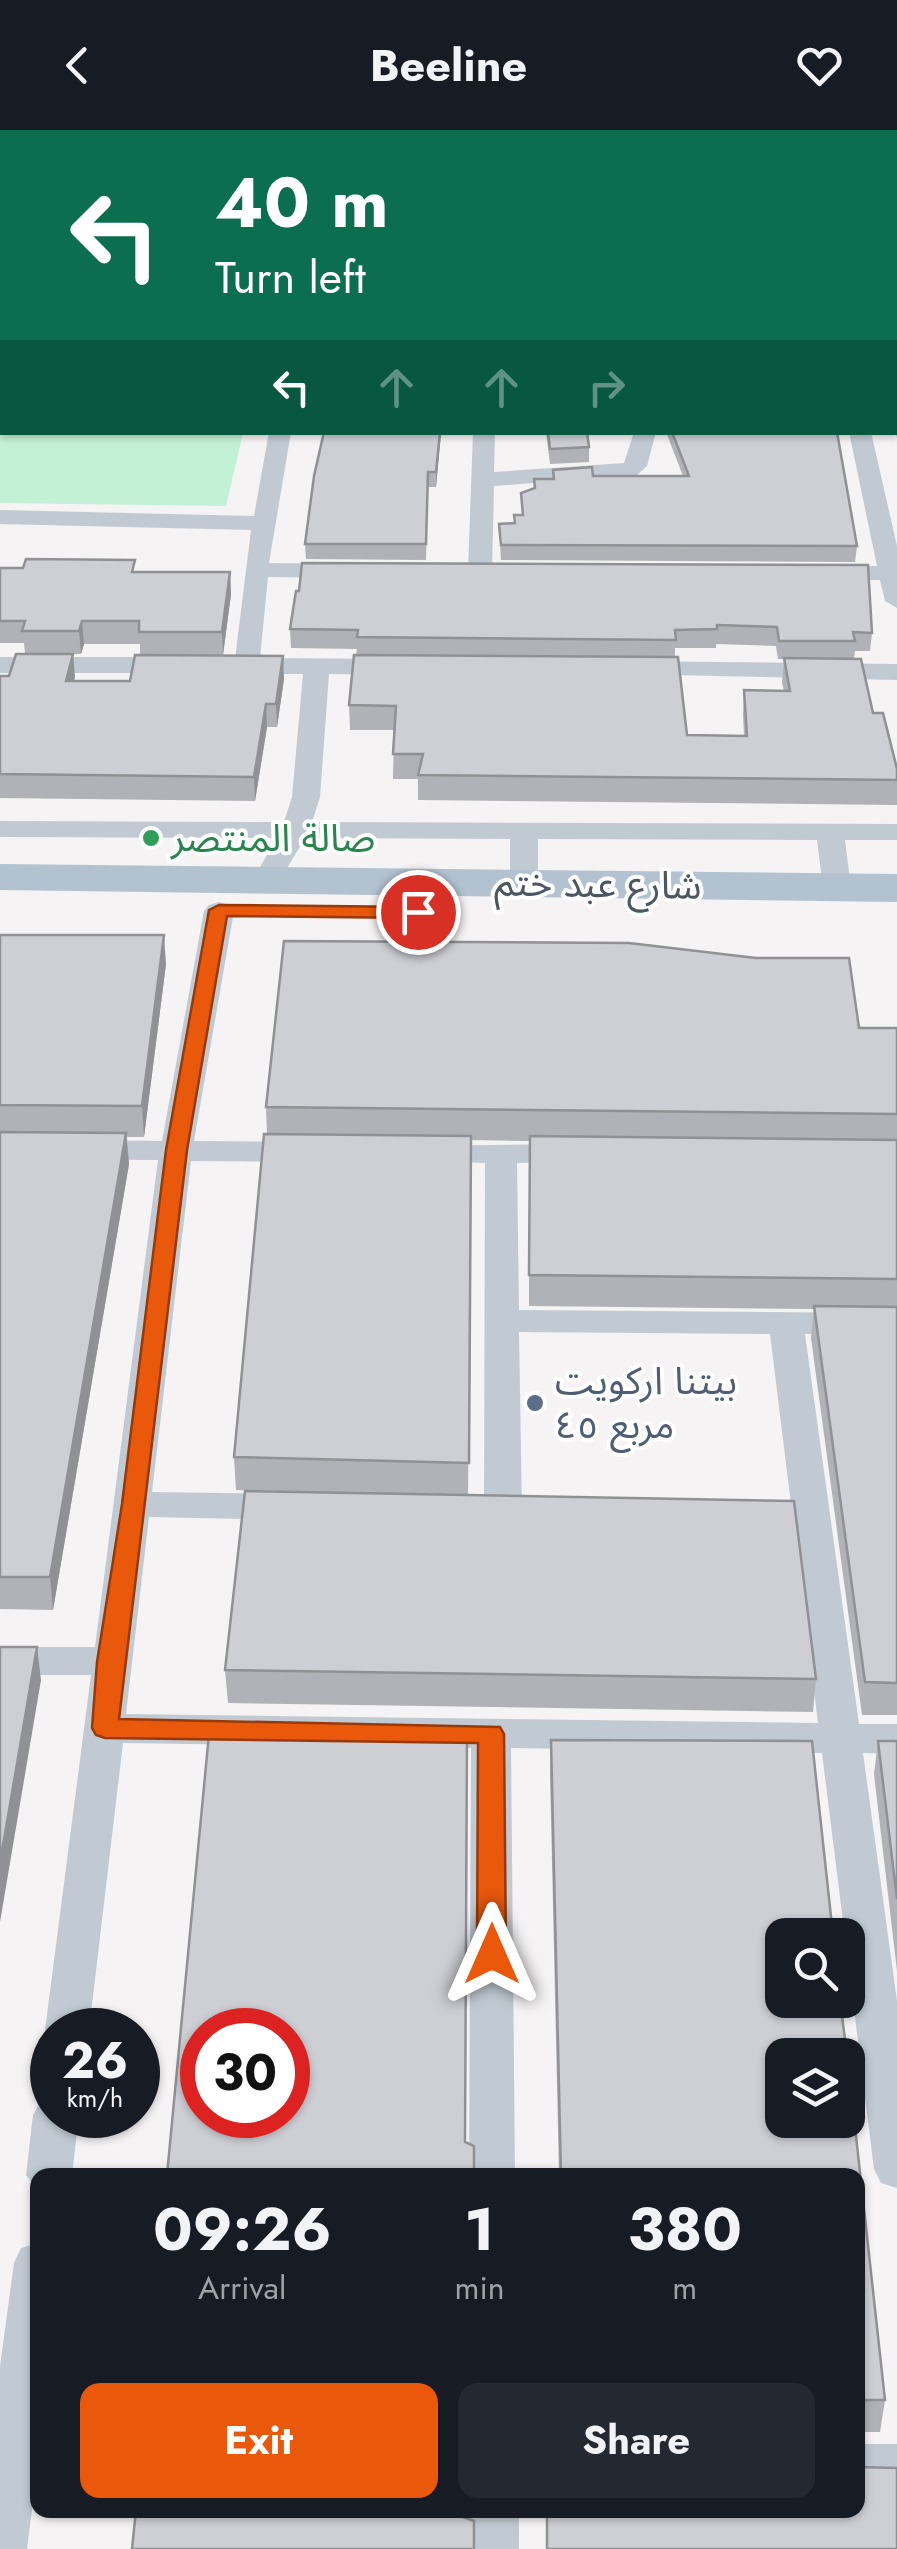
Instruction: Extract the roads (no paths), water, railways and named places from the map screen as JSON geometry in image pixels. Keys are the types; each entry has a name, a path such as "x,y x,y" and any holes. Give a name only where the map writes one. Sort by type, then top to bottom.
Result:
{"main road":[{"name":"شارع عبد ختم","path":"0,877 897,888"},
{"name":"شارع عبد ختم","path":"0,909 897,916"}],"street":[{"path":"247,666 256,570 279,435"},
{"path":"481,571 484,435"},
{"path":"483,480 629,470 636,466 644,435"},
{"path":"861,435 897,601"},
{"path":"0,517 264,523"},
{"path":"256,570 368,571"},
{"path":"792,572 893,573"},
{"path":"0,665 417,667"},
{"path":"267,879 295,832 308,777 317,666"},
{"path":"597,669 897,672"},
{"path":"0,829 897,832"},
{"path":"524,832 524,884"},
{"path":"830,832 837,888"},
{"path":"70,2008 176,1150 219,910"},
{"path":"0,1149 348,1152"},
{"path":"386,1152 617,1154"},
{"path":"501,1154 503,1512"},
{"path":"502,1321 897,1324"},
{"path":"786,1323 792,1517 841,1738 887,2011 897,2169"},
{"path":"134,1504 328,1508"},
{"path":"464,1511 542,1512"},
{"path":"0,1661 110,1662"},
{"path":"105,1728 897,1739"},
{"path":"491,1734 492,2168"},
{"path":"49,2168 53,2138"},
{"path":"1,2549 30,2324"},
{"path":"865,2467 897,2468"},
{"path":"493,2518 494,2549"}],"place":[{"name":"صالة المنتصر","path":"151,838"},
{"name":"بيتنا اركويت مربع ٤٥","path":"535,1403"}]}
